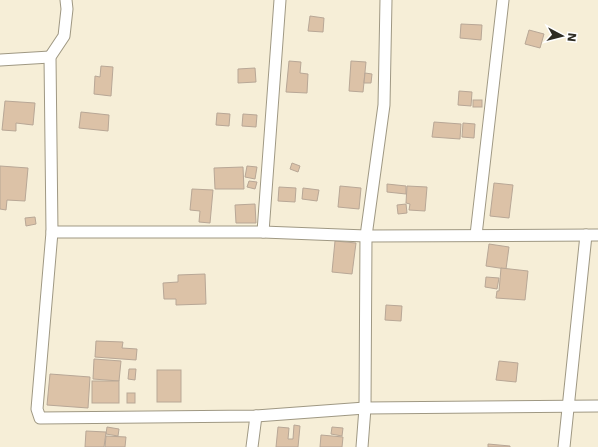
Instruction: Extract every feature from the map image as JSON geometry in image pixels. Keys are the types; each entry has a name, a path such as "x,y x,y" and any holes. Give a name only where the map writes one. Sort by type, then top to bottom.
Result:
{"street":[{"path":"66,0 67,9 64,36 50,57 52,232 37,409 40,418 256,416 365,408 598,406"},
{"path":"263,232 280,0"},
{"path":"362,447 365,408 366,236 384,105 386,0"},
{"path":"476,235 503,0"},
{"path":"0,60 50,57"},
{"path":"52,232 263,232 366,236 598,235"},
{"path":"564,447 567,406 586,235"},
{"path":"252,447 256,416"}],"building":[{"path":"310,16 324,18 323,32 308,31"},
{"path":"461,24 482,25 481,40 460,38"},
{"path":"529,30 544,34 540,48 525,44"},
{"path":"289,61 301,62 300,73 308,74 307,93 286,92"},
{"path":"351,61 366,62 363,92 349,91"},
{"path":"101,66 113,67 111,96 94,94 95,76 100,77"},
{"path":"255,68 256,82 238,83 238,69"},
{"path":"365,73 372,74 371,83 364,83"},
{"path":"459,91 472,92 471,106 458,105"},
{"path":"473,100 482,100 482,107 473,107"},
{"path":"5,101 35,103 33,125 16,123 16,131 2,130"},
{"path":"81,112 109,115 108,131 79,128"},
{"path":"217,113 230,114 229,126 216,125"},
{"path":"243,114 257,115 256,127 242,126"},
{"path":"434,122 461,124 460,139 432,137"},
{"path":"463,123 475,124 474,138 462,137"},
{"path":"292,163 300,166 298,172 290,169"},
{"path":"0,166 28,168 25,201 7,200 6,210 0,209"},
{"path":"247,166 257,167 255,179 245,177"},
{"path":"243,167 244,189 215,189 214,168"},
{"path":"249,181 257,182 255,189 247,187"},
{"path":"494,183 513,185 509,218 490,216"},
{"path":"387,184 406,186 406,194 387,192"},
{"path":"340,186 361,188 359,209 338,207"},
{"path":"407,186 427,187 425,211 409,210 410,204 406,203"},
{"path":"279,187 296,188 295,202 278,201"},
{"path":"303,188 319,190 317,201 302,199"},
{"path":"192,189 213,190 210,223 199,222 200,211 190,210"},
{"path":"255,204 256,223 236,223 235,205"},
{"path":"406,204 407,213 398,214 397,205"},
{"path":"35,217 36,224 26,226 25,218"},
{"path":"335,241 356,243 352,274 332,272"},
{"path":"489,244 509,247 506,269 486,266"},
{"path":"501,268 528,271 525,300 496,298 497,291 499,291"},
{"path":"205,274 206,304 176,305 176,299 164,299 163,283 178,282 178,275"},
{"path":"486,277 499,278 497,289 485,287"},
{"path":"386,305 402,306 401,321 385,320"},
{"path":"96,341 123,342 122,348 137,349 136,360 95,357"},
{"path":"94,359 121,361 119,381 93,379"},
{"path":"499,361 518,363 516,382 496,380"},
{"path":"129,369 136,369 135,380 128,379"},
{"path":"157,370 181,370 181,402 157,402"},
{"path":"50,374 90,377 88,408 47,405"},
{"path":"92,381 119,381 119,403 92,403"},
{"path":"127,393 135,393 135,403 127,403"},
{"path":"294,425 300,426 298,447 276,447 278,427 289,428 288,439 293,439"},
{"path":"107,427 119,429 118,436 106,434"},
{"path":"332,427 343,428 342,436 331,434"},
{"path":"86,431 106,432 104,447 85,447"},
{"path":"321,435 343,437 342,447 320,447"},
{"path":"106,436 126,437 125,447 105,447"},
{"path":"488,444 510,446 510,447 488,447"}]}
